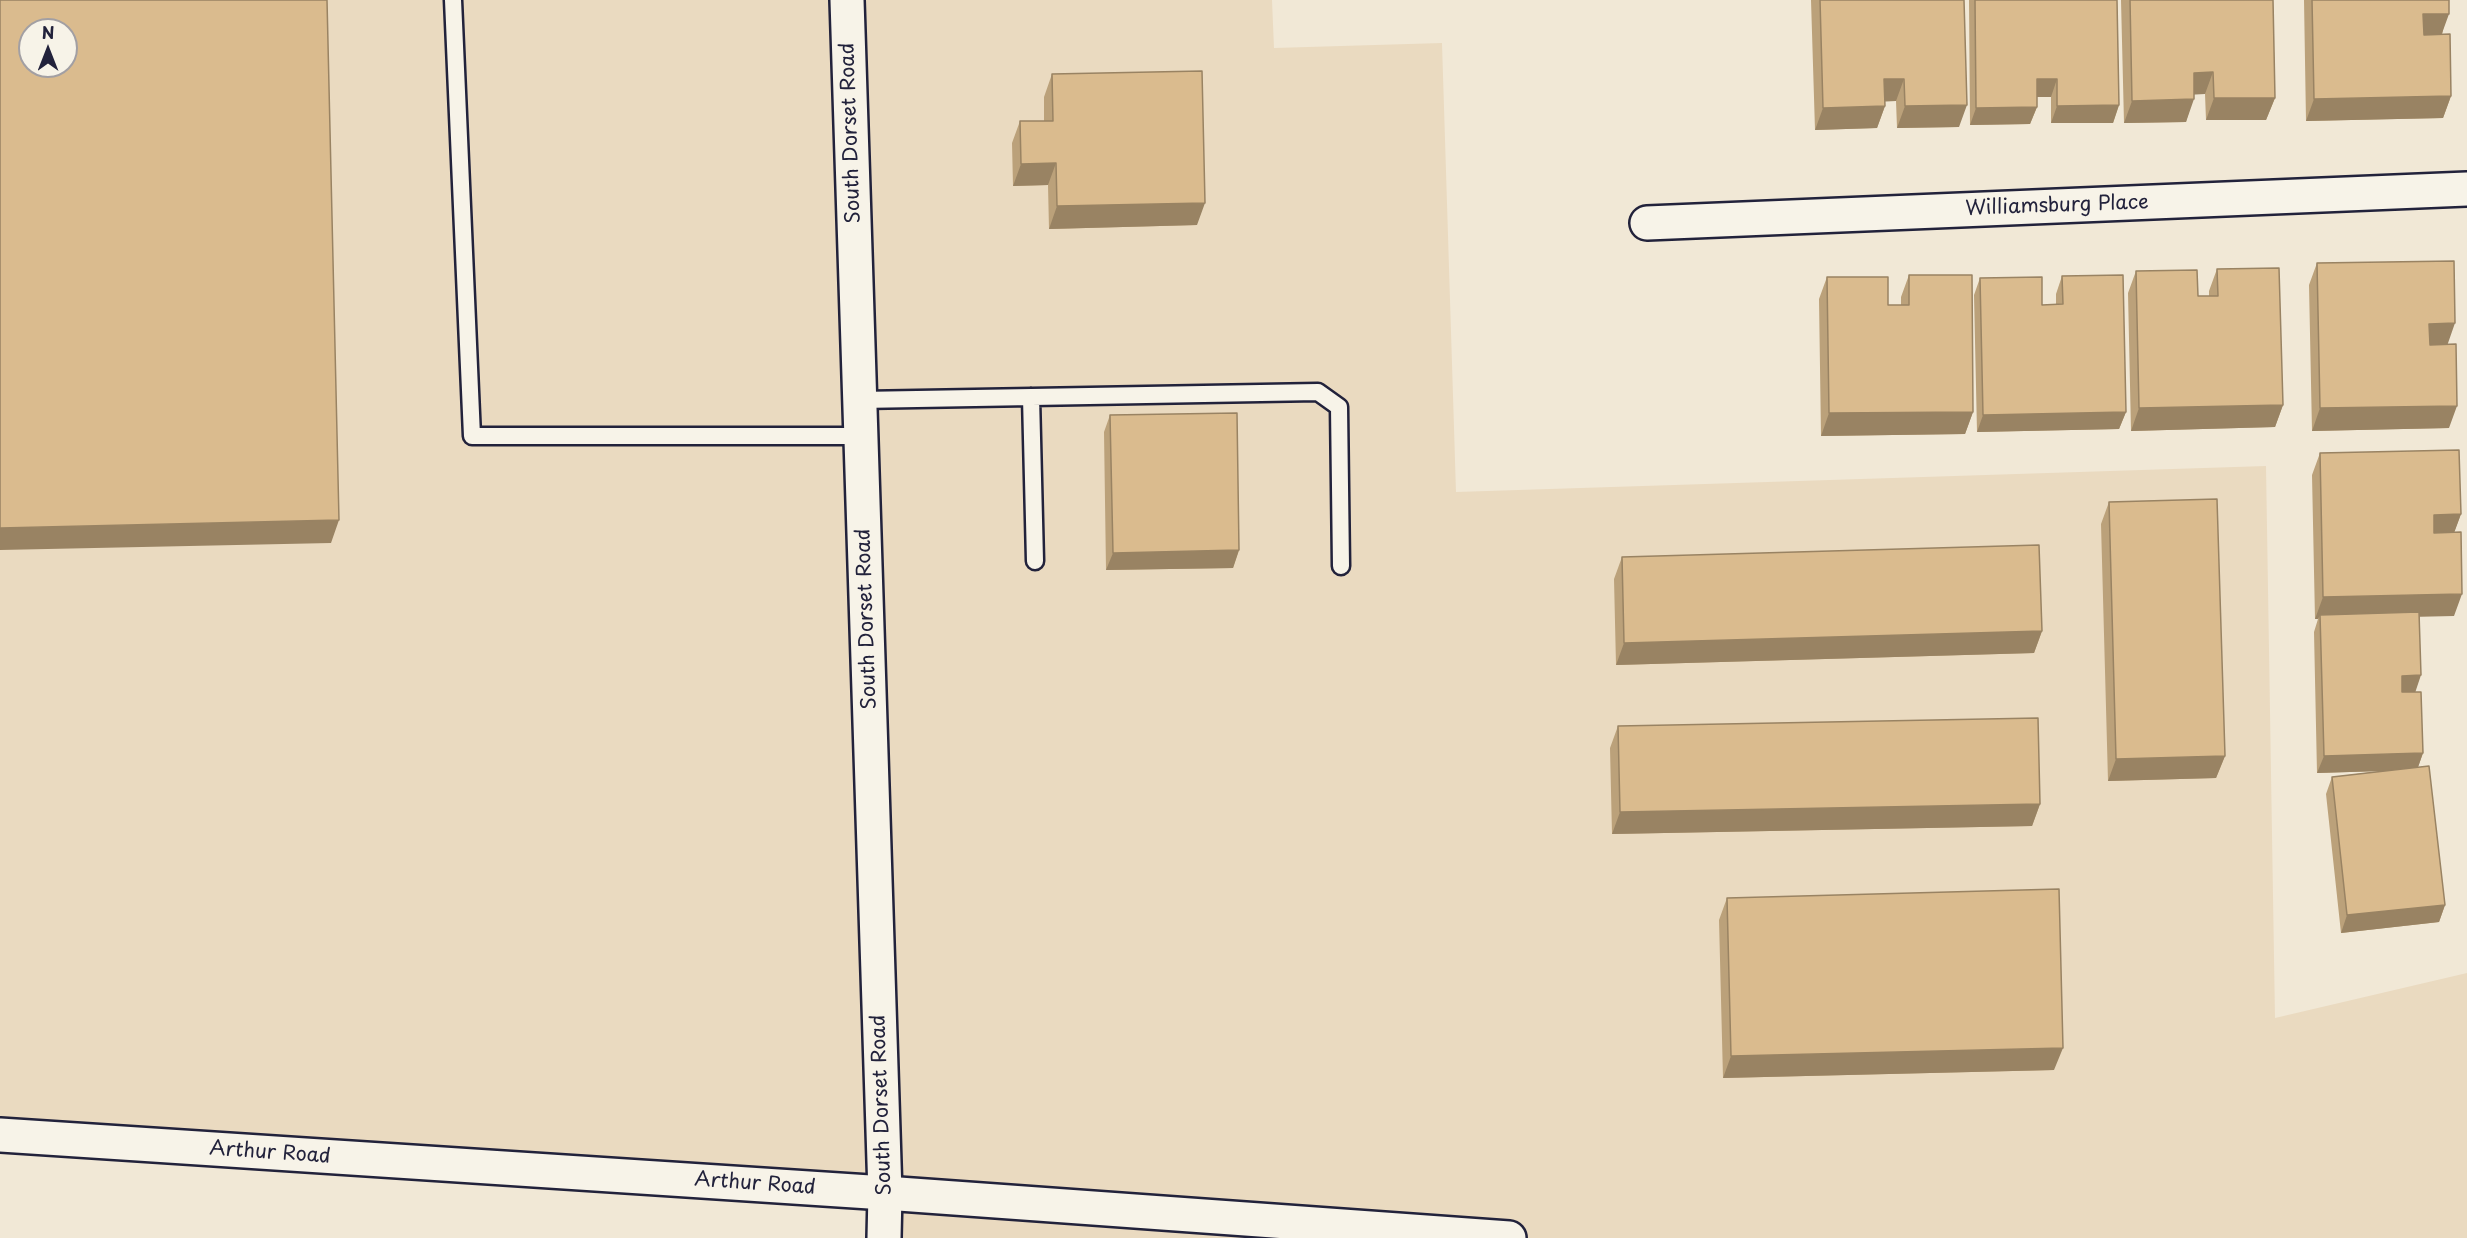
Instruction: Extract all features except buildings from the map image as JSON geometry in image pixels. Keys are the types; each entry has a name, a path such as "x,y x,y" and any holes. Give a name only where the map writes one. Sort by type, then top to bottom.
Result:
{"street":[{"name":"South Dorset Road","path":"847,0 885,1193 884,1238"},
{"name":"Williamsburg Place","path":"1647,223 2467,189"},
{"name":"Arthur Road","path":"0,1135 885,1193 1509,1238"}],"lane":[{"path":"453,0 472,436 861,436"},
{"path":"860,400 1318,392 1339,407 1341,566"},
{"path":"1031,397 1035,561"}],"shaded area":[{"path":"0,0 1272,0 1274,48 1442,43 1456,492 2266,466 2275,1018 2467,973 2467,1238 884,1238 885,1193 0,1135"}]}
